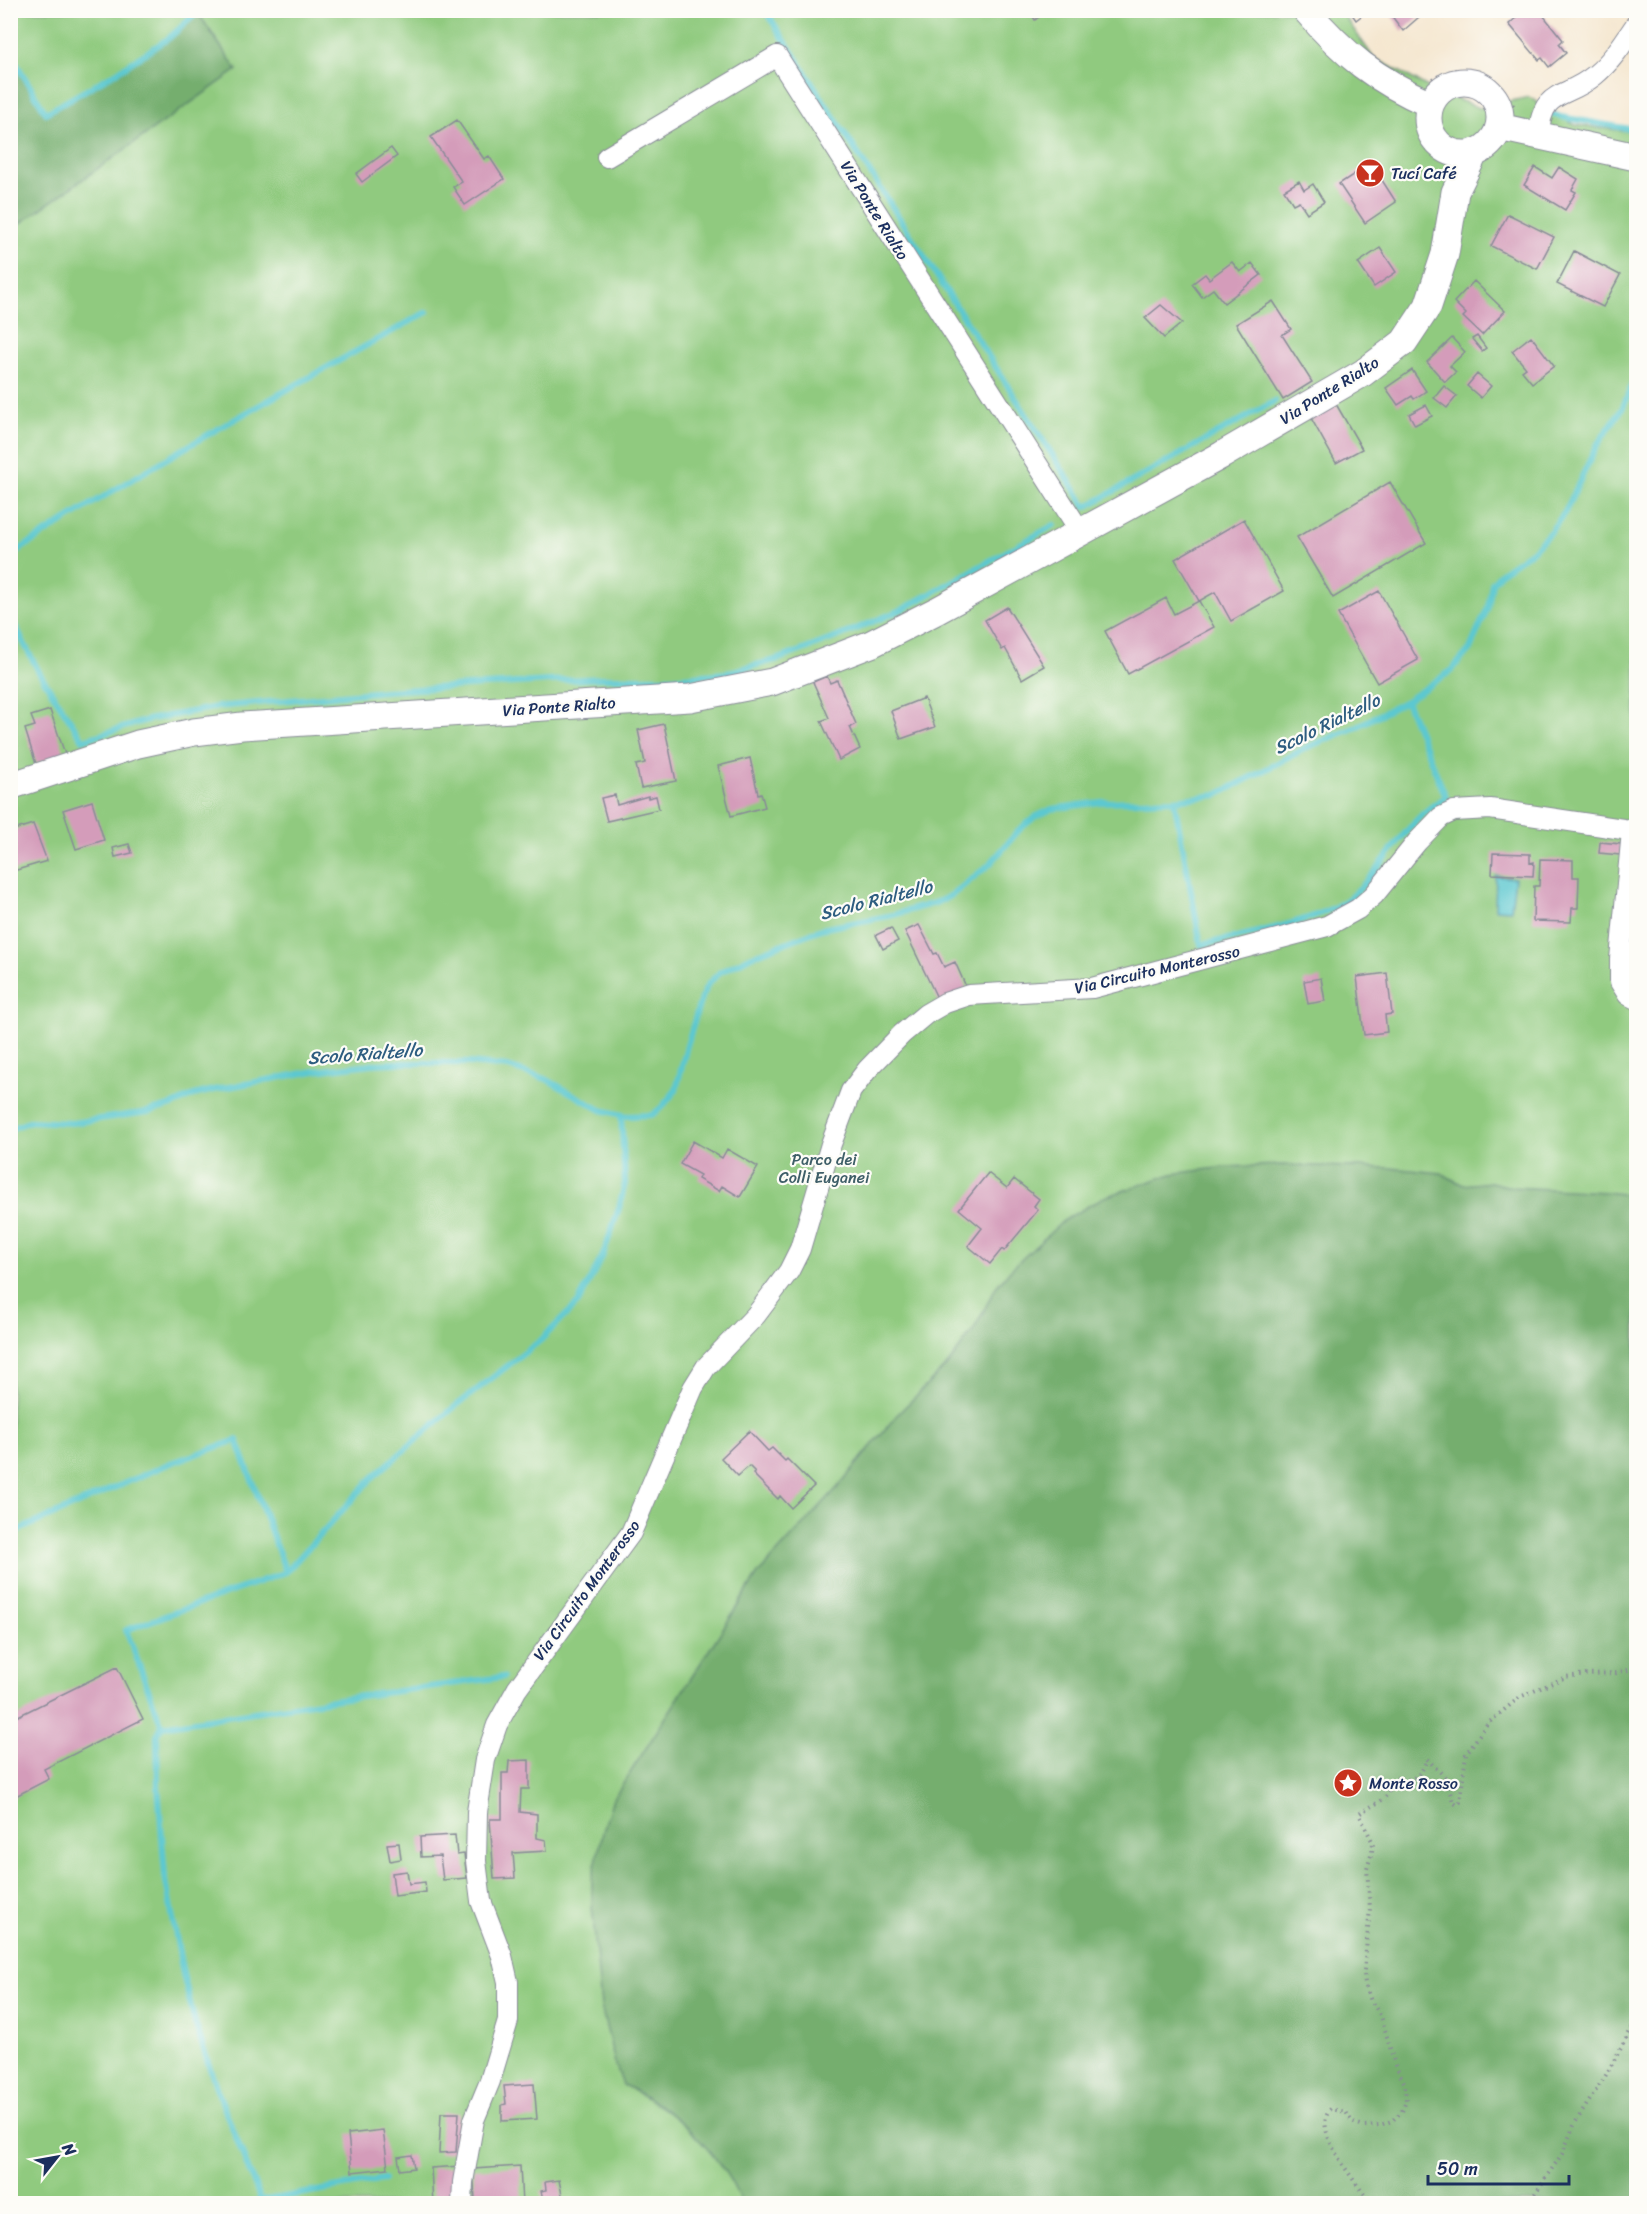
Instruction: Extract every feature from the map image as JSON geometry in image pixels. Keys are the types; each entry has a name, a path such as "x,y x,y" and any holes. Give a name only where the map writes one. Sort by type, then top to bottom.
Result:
{"main road":[{"path":"1306,10 1328,35 1388,85 1427,92 1435,95 1452,83 1472,82 1490,93 1499,111 1499,127 1492,140 1475,152 1465,154 1445,149 1431,134 1428,124 1427,92"},
{"path":"1499,127 1539,128 1636,157"},
{"name":"Via Ponte Rialto","path":"1445,149 1455,192"},
{"name":"Via Ponte Rialto","path":"10,786 138,744 194,732 242,726 690,698 772,682 872,644 1222,455 1363,373 1404,342 1428,306 1436,285 1445,254 1455,192 1475,152"}],"street":[{"path":"1539,128 1548,102 1594,77 1611,60 1636,24"},
{"name":"Via Ponte Rialto","path":"607,157 777,56 1080,531"},
{"name":"Via Circuito Monterosso","path":"462,2204 463,2182 474,2120 490,2081 508,2020 508,1982 502,1956 481,1901 476,1862 477,1812 485,1760 497,1725 517,1689 631,1533 693,1388 706,1367 756,1315 789,1271 804,1239 842,1114 851,1091 867,1070 902,1034 926,1014 957,998 992,992 1092,988 1327,926 1342,920 1374,895 1417,842 1441,817 1454,811 1469,808 1490,809 1634,831"},
{"path":"1634,831 1620,982 1628,995 1636,999"}],"path":[{"path":"1427,92 1433,79 1454,70 1481,73 1499,86 1512,106 1539,128"},
{"path":"1371,2204 1334,2151 1326,2135 1324,2123 1326,2114 1331,2109 1346,2112 1352,2122 1364,2126 1380,2125 1392,2121 1402,2111 1406,2101 1405,2084 1395,2066 1381,2016 1371,2001 1365,1984 1364,1971 1370,1908 1367,1869 1372,1843 1359,1814 1382,1802 1390,1791 1394,1777 1404,1781 1416,1777 1422,1771 1426,1759 1446,1778 1453,1802 1457,1805 1460,1802 1466,1754 1487,1724 1520,1697 1566,1677 1617,1673 1636,1668"},
{"path":"1528,2204 1562,2154 1575,2123 1606,2075 1636,2021"}],"green space":[{"name":"Parco dei Colli Euganei","path":"11,11 1341,11 1373,57 1435,91 1480,108 1529,97 1575,125 1636,132 1636,2203 11,2204"},
{"path":"198,13 237,70 11,230 11,53 47,113 144,54"},
{"path":"1281,1165 1390,1168 1441,1173 1463,1185 1491,1182 1511,1187 1606,1192 1636,1196 1636,2203 741,2203 732,2184 708,2149 659,2106 623,2085 615,2063 601,2006 592,1906 592,1879 612,1801 758,1574 838,1487 896,1416 949,1363 974,1329 996,1287 1011,1269 1064,1220 1102,1198 1172,1174 1225,1167"}],"water":[{"path":"1496,876 1515,878 1511,910 1495,909"}],"building":[{"path":"1029,10 1049,10 1035,20"},
{"path":"1349,10 1369,10 1356,20"},
{"path":"1396,10 1427,10 1403,31 1391,15"},
{"path":"1525,10 1539,10 1563,40 1559,44 1566,53 1549,67 1542,58 1539,60 1509,24"},
{"path":"457,120 484,159 489,156 504,179 465,205 453,187 462,182 431,137"},
{"path":"391,148 397,156 362,182 356,174"},
{"path":"1371,163 1396,202 1365,223 1339,184"},
{"path":"1535,167 1552,178 1559,167 1578,179 1572,190 1576,192 1565,210 1524,185"},
{"path":"1299,181 1304,190 1313,184 1324,202 1307,213 1299,201 1293,204 1284,190"},
{"path":"1508,214 1554,237 1537,269 1491,246"},
{"path":"1380,248 1396,272 1374,287 1358,263"},
{"path":"1574,251 1620,275 1603,307 1557,284"},
{"path":"1232,262 1240,272 1252,263 1261,275 1224,303 1213,289 1202,297 1192,284 1205,274 1209,279"},
{"path":"1474,281 1505,311 1482,335 1463,317 1466,314 1454,302"},
{"path":"1273,301 1291,329 1282,335 1312,382 1283,400 1236,324"},
{"path":"1161,305 1182,323 1164,338 1145,318"},
{"path":"1477,336 1486,348 1482,351 1472,339"},
{"path":"1531,336 1554,366 1532,383 1522,371 1526,368 1512,351"},
{"path":"1452,338 1465,352 1450,366 1456,372 1445,382 1427,362"},
{"path":"1412,370 1426,391 1398,405 1386,388"},
{"path":"1477,374 1491,386 1481,398 1467,386"},
{"path":"1444,386 1457,396 1447,408 1434,398"},
{"path":"1336,404 1362,449 1336,463 1311,418"},
{"path":"1426,405 1432,416 1415,425 1409,414"},
{"path":"1390,482 1426,543 1333,598 1297,537"},
{"path":"1244,519 1284,591 1231,621 1215,592 1199,601 1175,559"},
{"path":"1379,591 1418,660 1377,683 1338,614"},
{"path":"1166,598 1174,614 1199,601 1214,627 1128,674 1105,631"},
{"path":"1007,607 1044,666 1022,679 1005,648 1002,650 985,620"},
{"path":"827,676 830,683 837,680 856,724 850,727 860,749 839,760 821,721 829,718 813,682"},
{"path":"924,698 935,727 901,739 891,711"},
{"path":"50,710 65,754 36,764 25,729 35,726 31,716"},
{"path":"664,724 676,781 641,788 636,765 645,763 638,730"},
{"path":"750,758 758,794 761,793 765,807 731,816 718,766"},
{"path":"615,795 617,805 656,796 659,809 607,821 601,798"},
{"path":"92,801 104,840 76,849 63,810"},
{"path":"33,824 47,861 10,872 10,831"},
{"path":"1600,842 1621,844 1620,855 1599,853"},
{"path":"129,844 132,853 115,857 113,848"},
{"path":"1493,853 1530,854 1530,863 1534,862 1533,876 1492,874"},
{"path":"1540,859 1573,860 1573,877 1579,877 1578,908 1572,908 1571,922 1533,921 1534,886 1539,886"},
{"path":"919,925 934,954 937,953 944,967 955,962 967,989 939,1002 905,931"},
{"path":"891,928 898,941 883,949 876,935"},
{"path":"1387,973 1392,1014 1385,1015 1387,1032 1364,1035 1357,977"},
{"path":"1321,978 1325,1001 1308,1004 1304,981"},
{"path":"693,1141 722,1158 727,1149 758,1167 740,1197 722,1186 719,1191 698,1179 700,1175 680,1164"},
{"path":"988,1173 1007,1188 1014,1179 1039,1199 1034,1206 1038,1210 1004,1251 1002,1249 990,1264 968,1246 982,1228 959,1209"},
{"path":"749,1431 768,1451 772,1448 785,1461 787,1459 814,1486 791,1508 780,1496 778,1499 753,1474 755,1472 749,1466 738,1476 721,1458"},
{"path":"117,1667 143,1719 44,1769 49,1779 10,1799 10,1720"},
{"path":"529,1760 529,1789 521,1789 520,1812 537,1814 537,1838 546,1840 547,1851 513,1853 515,1878 494,1879 490,1819 502,1819 502,1773 508,1773 509,1761"},
{"path":"455,1835 457,1855 464,1854 467,1878 443,1880 440,1856 421,1857 420,1837"},
{"path":"399,1843 401,1859 390,1861 387,1844"},
{"path":"407,1871 409,1884 425,1882 426,1892 395,1896 392,1873"},
{"path":"534,2084 537,2119 502,2121 502,2105 506,2104 504,2086"},
{"path":"441,2113 459,2113 456,2152 439,2153"},
{"path":"383,2130 388,2168 352,2172 348,2134"},
{"path":"412,2155 414,2168 400,2170 398,2157"},
{"path":"460,2166 458,2204 433,2204 431,2168"},
{"path":"520,2166 522,2204 490,2204 489,2199 475,2200 473,2169"},
{"path":"559,2180 564,2204 544,2204 541,2191 546,2190 545,2182"}],"waterway":[{"path":"10,53 46,113 117,72 169,38 200,10"},
{"path":"765,10 1086,507 1275,401"},
{"path":"1547,112 1561,117 1636,130"},
{"path":"10,556 164,460 427,312"},
{"name":"Scolo Rialtello","path":"10,1129 31,1121 72,1123 148,1112 218,1089 315,1071 397,1063 469,1063 508,1067 546,1079 601,1110 627,1116 652,1115 676,1090 701,998 708,984 720,972 752,956 821,929 893,915 938,902 952,895 990,864 1020,829 1035,817 1052,809 1101,802 1174,800 1217,795 1308,747 1354,728 1406,701 1451,671 1470,649 1488,607 1492,583 1502,572 1532,551 1565,512 1597,445 1622,409 1636,376"},
{"path":"10,616 40,674 83,740 147,720 217,707 384,691 601,678 673,678 726,673 779,659 903,609 1054,525"},
{"path":"1174,800 1201,945 1278,927 1319,914 1349,898 1362,886 1418,818 1446,797 1406,701"},
{"path":"384,2179 261,2201 216,2087 195,2023 183,1974 165,1876 158,1786 157,1735 162,1726 126,1630 286,1572 372,1478 452,1409 541,1340 578,1303 603,1255 625,1183 621,1115"},
{"path":"10,1534 168,1464 237,1440 286,1572"},
{"path":"162,1726 503,1677"}],"place":[{"name":"Tucí Café","path":"1370,173"},
{"name":"Monte Rosso","path":"1348,1783"}]}
